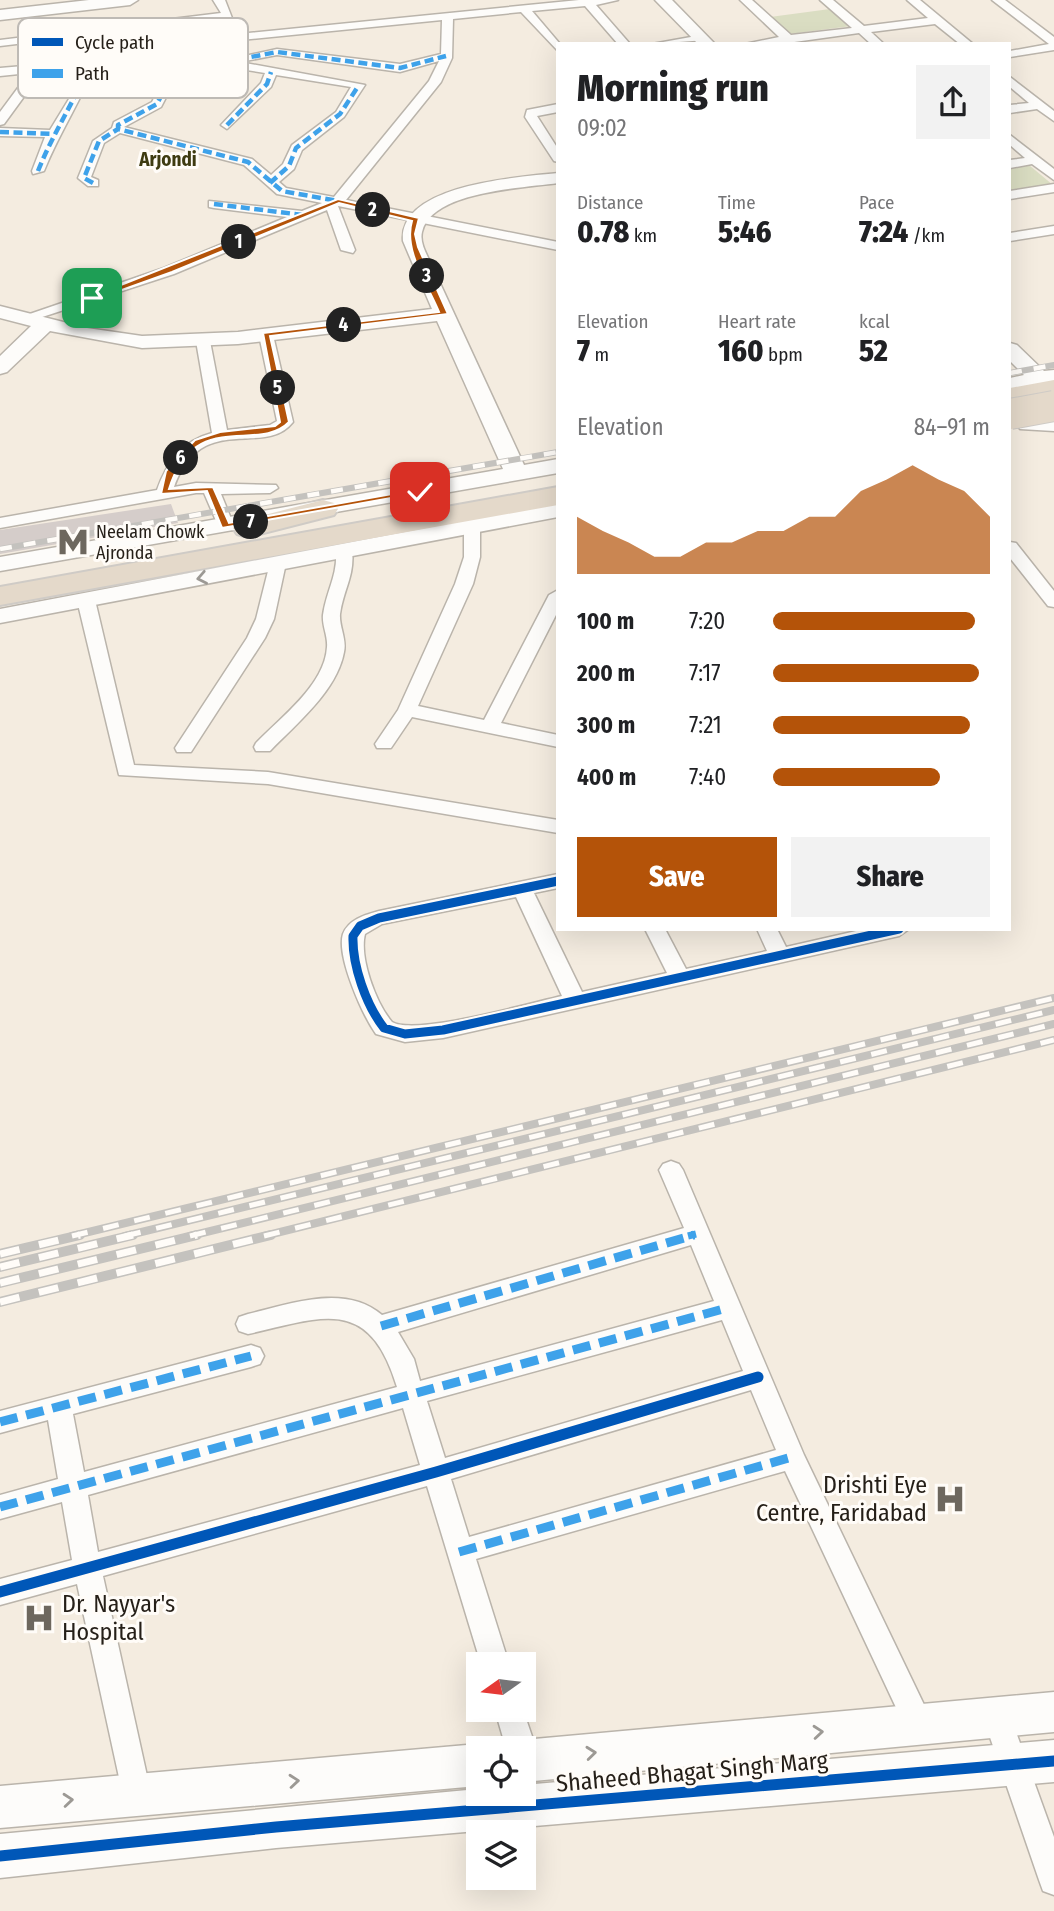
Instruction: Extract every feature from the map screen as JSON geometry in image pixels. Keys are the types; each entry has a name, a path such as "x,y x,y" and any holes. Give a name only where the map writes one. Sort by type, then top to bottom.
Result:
{"highway":[{"path":"1011,396 1049,381"},
{"path":"1015,423 1054,406"},
{"path":"0,596 412,513 556,477"},
{"path":"0,576 185,544 556,496"},
{"path":"185,544 323,509"}],"street":[{"path":"0,13 90,0"},
{"path":"0,13 130,0"},
{"path":"211,18 228,16 219,0"},
{"path":"248,37 612,0"},
{"path":"663,0 704,41"},
{"path":"746,0 788,39"},
{"path":"826,0 875,42"},
{"path":"913,0 964,42"},
{"path":"998,0 1054,45"},
{"path":"588,3 622,42"},
{"path":"525,10 556,46"},
{"path":"4,361 35,321 335,202 435,82 446,56 450,26 447,18"},
{"path":"766,42 937,20"},
{"path":"1028,23 1041,21"},
{"path":"0,43 18,41"},
{"path":"1011,54 1054,45"},
{"path":"248,58 277,52 400,68 446,56"},
{"path":"248,67 359,85 340,114 296,148 289,166 270,183"},
{"path":"0,72 18,69"},
{"path":"227,125 267,84 271,72"},
{"path":"1011,84 1045,107 1054,117"},
{"path":"0,121 18,96"},
{"path":"38,171 54,134 76,98"},
{"path":"93,183 84,178 99,141 118,129 118,125 157,104 160,98"},
{"path":"551,137 531,113 556,107"},
{"path":"1011,109 1045,107"},
{"path":"118,129 248,162 282,191 416,220 556,246"},
{"path":"0,132 54,134"},
{"path":"1011,140 1054,176"},
{"path":"1011,164 1035,160"},
{"path":"517,474 444,314 411,234 416,220 456,194 556,178"},
{"path":"1011,195 1054,188"},
{"path":"335,202 348,250"},
{"path":"215,204 303,215"},
{"path":"511,236 556,229"},
{"path":"1011,237 1054,230"},
{"path":"0,312 104,338 142,342 203,341 444,314"},
{"path":"164,492 170,471 191,447 206,437 269,430 285,422 266,335"},
{"path":"203,341 220,434"},
{"path":"1011,350 1049,381"},
{"path":"1011,384 1049,381"},
{"path":"1011,405 1019,416 1015,423"},
{"path":"1015,423 1054,422"},
{"path":"0,564 556,466"},
{"path":"210,488 226,526"},
{"path":"0,523 164,492 210,488 239,491 270,488"},
{"path":"0,616 556,510"},
{"path":"384,744 407,709 464,584 472,557 472,526"},
{"path":"1011,548 1054,602"},
{"path":"263,747 321,682 331,665 336,650 331,619 346,576 344,551"},
{"path":"184,748 256,638 265,619 278,563"},
{"path":"86,600 126,771 268,778 556,827"},
{"path":"490,726 553,622"},
{"path":"407,709 556,741"},
{"path":"556,882 379,918 357,928 352,938 354,954 376,1019 386,1030 401,1034 422,1033 886,931"},
{"path":"523,890 575,1000"},
{"path":"656,931 680,977"},
{"path":"768,931 780,955"},
{"path":"671,1170 695,1234 792,1457 918,1723"},
{"path":"381,1326 695,1234"},
{"path":"248,1324 332,1307 367,1315 381,1326 401,1359 491,1652"},
{"path":"0,1507 727,1308"},
{"path":"0,1422 251,1356"},
{"path":"0,1592 436,1472 758,1377"},
{"path":"59,1407 88,1568 136,1794"},
{"path":"459,1552 792,1457"},
{"name":"Shaheed Bhagat Singh Marg","path":"536,1755 1054,1712"},
{"path":"997,1717 1054,1880"},
{"name":"Shaheed Bhagat Singh Marg","path":"0,1856 276,1827 1054,1761"},
{"path":"0,1807 466,1766"}],"green space":[{"path":"830,9 851,26 790,34 770,17"},
{"path":"1029,165 1053,185 1011,192 1011,168"}],"building":[{"path":"171,504 178,523 0,554 0,530"}],"railway":[{"path":"1011,373 1054,365"},
{"path":"0,549 556,452"},
{"path":"72,1236 1054,998"},
{"path":"125,1236 1054,1010"},
{"path":"190,1236 1054,1024"},
{"path":"264,1236 1054,1040"},
{"path":"0,1254 80,1235"},
{"path":"0,1267 133,1235"},
{"path":"0,1283 197,1235"},
{"path":"0,1302 271,1235"}],"marked path":[{"path":"248,58 277,52 400,68 446,56"},
{"path":"227,125 267,84 271,72"},
{"path":"270,183 289,166 296,148 340,114 359,85"},
{"path":"38,171 50,140 76,98"},
{"path":"160,98 157,104 118,125 118,129 248,162 282,191 338,201"},
{"path":"93,183 84,178 99,141 118,129"},
{"path":"0,132 54,134"},
{"path":"214,204 303,215"},
{"path":"381,1326 696,1234"},
{"path":"0,1507 727,1308"},
{"path":"0,1422 251,1356"},
{"path":"459,1552 792,1457"}],"cycle path":[{"path":"556,881 379,918 360,926 353,936 355,955 368,999 379,1022 384,1028 397,1033 443,1030 890,931"},
{"path":"0,1592 436,1472 758,1377"},
{"path":"0,1856 276,1827 1054,1761"}],"place":[{"name":"Neelam Chowk Ajronda","path":"73,542"},
{"name":"Drishti Eye Centre, Faridabad","path":"950,1499"},
{"name":"Dr. Nayyar's Hospital","path":"39,1618"}],"district":[{"name":"Arjondi","path":"168,159"}],"route":[{"path":"92,298 169,271 338,201 416,220 411,234 444,314 266,335 285,422 277,429 220,434 198,441 170,471 164,492 210,488 226,526 420,492"}]}
